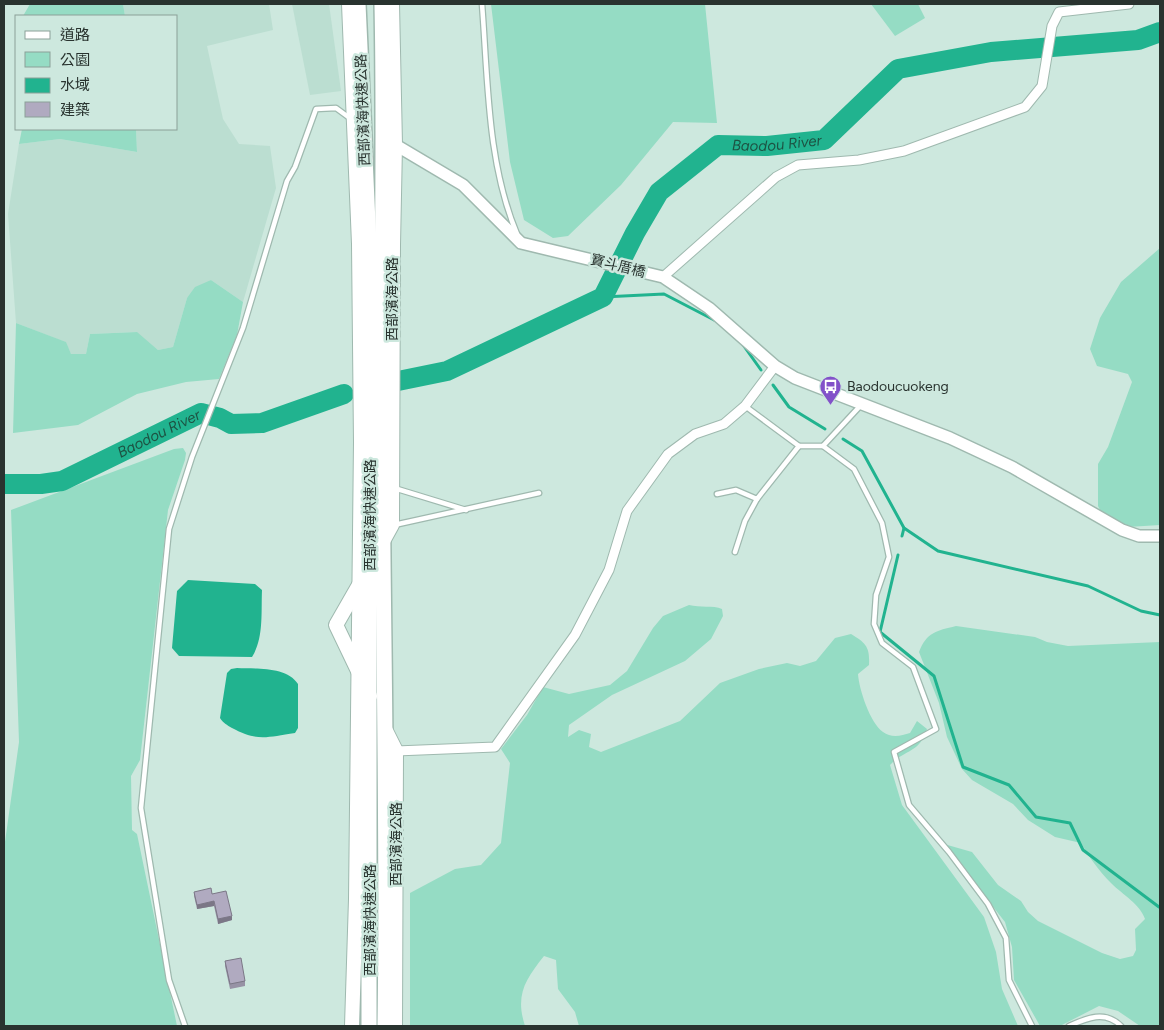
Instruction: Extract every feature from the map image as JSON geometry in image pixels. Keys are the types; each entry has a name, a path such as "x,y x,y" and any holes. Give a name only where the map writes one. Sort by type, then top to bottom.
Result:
{"highway":[{"name":"西部濱海快速公路","path":"358,4 376,245 376,442 369,1026"},
{"name":"西部濱海快速公路","path":"376,245 385,128 382,4"},
{"name":"西部濱海快速公路","path":"376,442 385,655 385,1026"}],"main road":[{"path":"349,4 359,244 361,442 356,899 352,1026"},
{"name":"西部濱海公路","path":"392,4 395,144 392,245 392,525 336,625 396,751 395,1026"}],"street":[{"path":"1129,4 1059,12 1052,26 1042,86 1025,107 904,151 859,160 798,165 776,176 661,276 709,308 775,366 795,378 950,438 1012,467 1122,530 1139,536 1153,538 1160,536"},
{"path":"395,144 463,185 521,243"},
{"name":"寶斗厝橋","path":"521,243 661,276"},
{"path":"396,751 495,747 574,635 609,570 627,511 668,454 695,434 724,424 746,406 775,366"}],"lane":[{"path":"482,4 492,127 505,205 521,243"},
{"path":"185,1026 168,980 141,808 169,529 192,457 243,328 287,181 295,167 316,109 336,108 354,120"},
{"path":"822,446 862,404"},
{"path":"746,406 799,446 822,446 854,469 882,523 889,557 876,595 874,624 882,643 913,667 936,729 894,752 909,805 949,852 988,904 1006,938 1009,980 1032,1026"},
{"path":"735,552 745,521 757,499 799,446"},
{"path":"392,487 467,510"},
{"path":"717,494 736,490 757,499"},
{"path":"392,525 539,493"},
{"path":"1069,1026 1096,1015 1115,1020 1121,1026"}],"shaded area":[{"path":"123,4 269,4 273,30 207,46 223,119 239,144 270,146 276,188 243,302 211,280 187,298 173,347 158,350 136,332 90,334 86,354 71,354 65,342 16,323 8,214 19,144 60,139 137,152 136,130 178,130 178,15 125,15"},
{"path":"292,4 329,4 341,91 310,95"}],"green space":[{"path":"30,4 123,4 125,15 24,15"},
{"path":"491,4 705,4 717,123 673,122 621,185 568,236 553,238 524,220 510,162"},
{"path":"871,4 918,4 925,18 895,36"},
{"path":"22,130 136,130 137,152 60,139 19,144"},
{"path":"1160,248 1160,525 1128,527 1102,514 1098,506 1098,464 1108,447 1132,382 1128,374 1097,366 1090,349 1100,318 1121,282"},
{"path":"211,280 243,302 237,335 219,379 186,382 137,394 78,425 13,433 16,323 66,342 71,354 86,354 90,334 137,332 158,350 173,347 187,298 195,287"},
{"path":"183,448 186,453 185,460 168,510 140,760 131,776 132,830 137,834 177,1026 4,1026 4,849 19,742 11,510 174,449"},
{"path":"689,605 722,609 723,616 711,639 685,661 612,695 569,725 568,737 579,730 591,734 589,747 601,752 680,721 720,683 759,669 787,663 800,666 816,661 835,638 851,634 856,637 864,643 869,654 869,665 858,674 863,697 878,728 889,735 903,735 910,733 917,721 927,729 924,737 916,747 890,765 902,805 984,917 996,952 1002,989 1018,1026 579,1026 575,1012 558,989 556,960 544,956 524,988 521,1005 525,1026 410,1026 410,893 455,869 481,865 501,843 510,763 501,749 527,715 543,687 569,694 610,685 627,671 653,628 663,616"},
{"path":"956,626 1035,637 1047,642 1068,646 1160,642 1160,1026 1140,1026 1118,1011 1099,1006 1060,1026 1040,1026 1014,980 1012,947 1005,922 944,844 972,852 998,885 1021,901 1028,912 1038,921 1102,953 1120,959 1133,956 1136,950 1135,929 1145,919 1143,914 1135,904 1102,874 1081,843 1055,837 1028,820 1013,804 972,780 962,769 947,737 939,703 919,652 925,640 933,633"}],"water":[{"path":"188,580 255,584 262,590 260,633 256,650 252,657 179,656 172,648 177,591"},
{"path":"231,669 279,671 293,678 298,684 298,728 295,733 256,737 228,726 222,721 220,718 227,673"}],"building":[{"path":"211,888 212,894 226,891 232,916 218,919 214,901 197,905 194,892"},
{"path":"241,958 245,981 230,984 225,961"}],"waterway":[{"name":"Baodou River","path":"398,381 447,371 603,297 635,233 659,192 718,145 767,146 824,140 898,69 991,52 1138,40 1160,32"},
{"path":"603,297 664,294 718,322"},
{"path":"741,342 761,370"},
{"path":"773,385 789,407 825,429"},
{"name":"Baodou River","path":"4,484 41,484 62,481 201,413 220,418 231,424 262,423 344,394"},
{"path":"843,439 862,451 904,528 938,551 1088,586 1141,611 1160,615"},
{"path":"902,536 904,528"},
{"path":"898,555 880,632 934,676 963,767 1009,785 1036,817 1070,823 1083,850 1159,907"}],"place":[{"name":"Baodoucuokeng","path":"831,405"}]}
